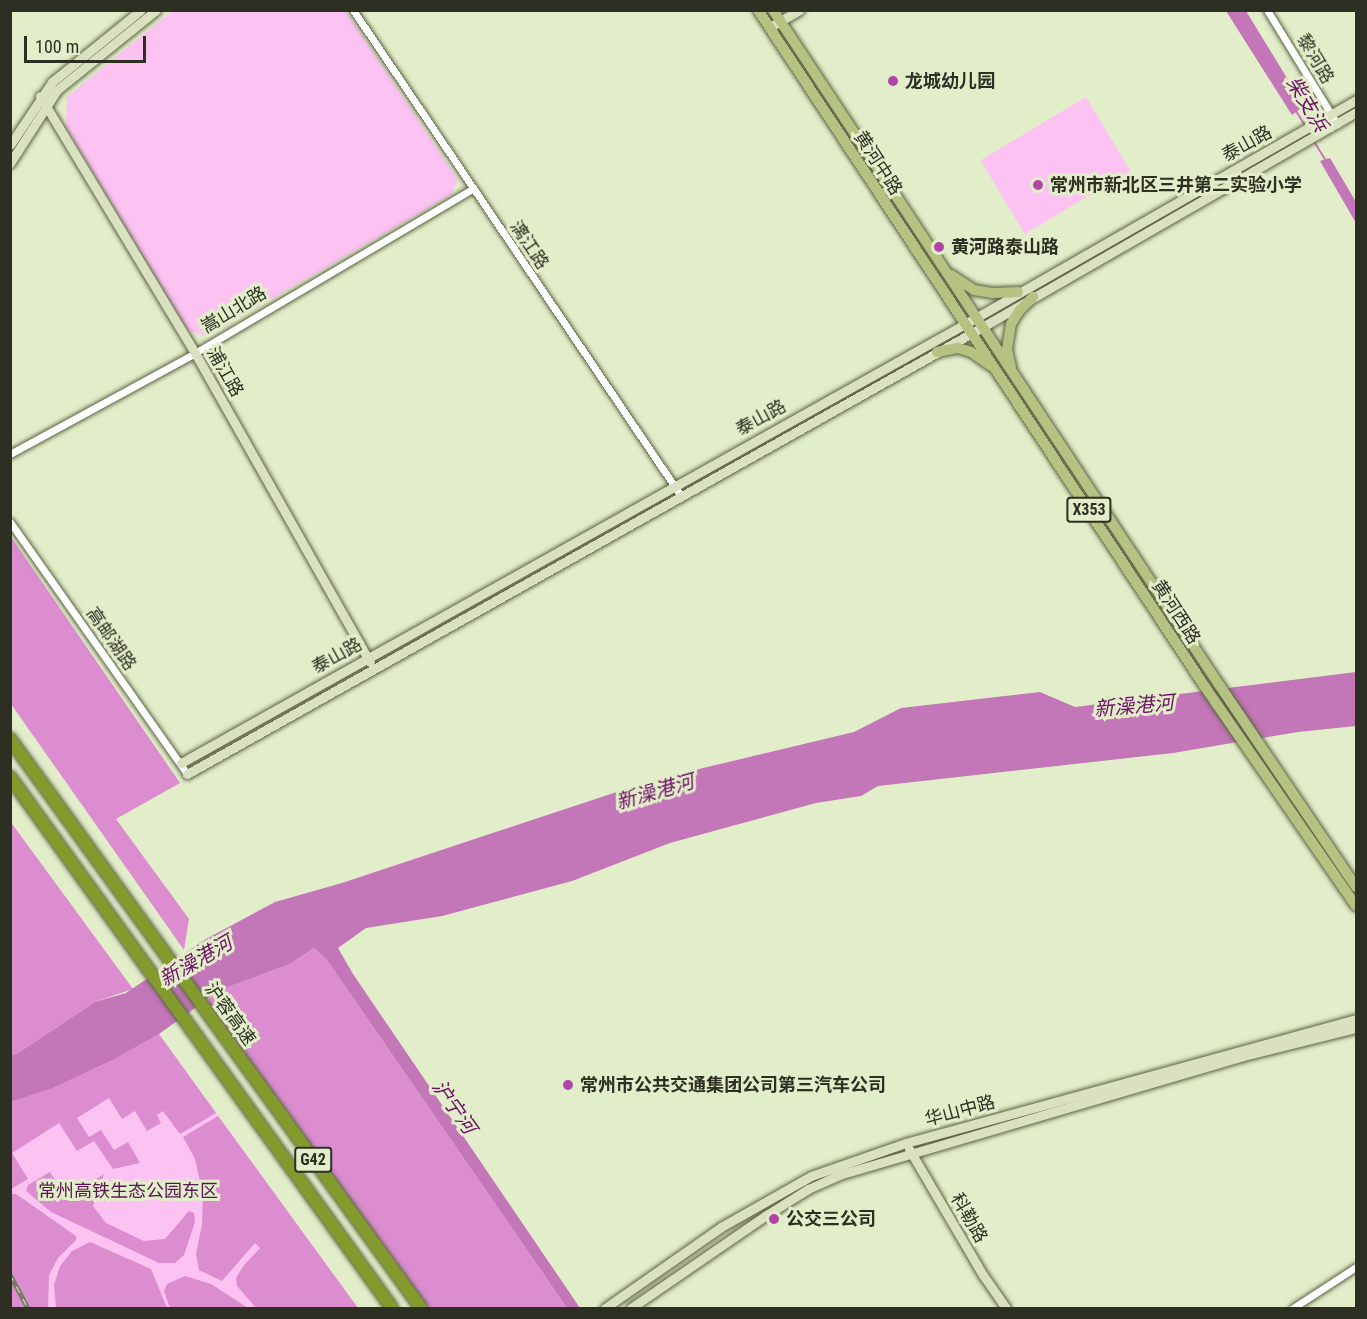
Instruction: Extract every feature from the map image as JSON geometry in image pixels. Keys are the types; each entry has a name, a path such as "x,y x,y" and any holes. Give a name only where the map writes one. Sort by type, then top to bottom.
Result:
{"highway":[{"name":"沪蓉高速","path":"10,739 421,1308"},
{"name":"G42","path":"10,777 392,1308"}],"main road":[{"path":"10,145 40,96 52,82 141,10"},
{"path":"10,163 57,90 156,10"},
{"name":"黄河中路","path":"758,10 973,325"},
{"name":"黄河中路","path":"773,10 940,265 973,325"},
{"path":"770,27 799,10"},
{"name":"浦江路","path":"40,96 195,353 374,669"},
{"name":"泰山路","path":"1331,121 1356,100"},
{"name":"泰山路","path":"181,763 675,485 973,325 1034,297 1284,148 1331,121 1356,112"},
{"name":"泰山路","path":"187,774 937,352 1018,292 1284,148"},
{"path":"940,265 974,290 992,294 1018,292"},
{"path":"1012,373 1007,349 1011,324 1019,311 1034,297"},
{"name":"黄河西路","path":"973,325 1012,373 1356,887"},
{"name":"黄河西路","path":"973,325 1000,375 1205,687 1356,906"},
{"path":"937,352 958,348 971,352 1000,375"},
{"name":"华山中路","path":"605,1308 721,1227 804,1179 906,1143 1356,1019"},
{"name":"华山中路","path":"631,1308 768,1214 808,1189 839,1175 1251,1054 1356,1028"},
{"name":"科勒路","path":"906,1143 983,1275 1006,1308"}],"street":[{"name":"漓江路","path":"353,10 681,496"},
{"name":"黎河路","path":"1267,10 1331,121"},
{"name":"嵩山北路","path":"10,454 195,353 472,189"},
{"name":"高邮湖路","path":"10,522 187,774"},
{"path":"1293,1308 1356,1267"}],"green space":[{"path":"172,11 346,11 458,180 452,194 208,336 188,331 66,127 67,97"},
{"path":"1086,97 1130,171 1025,234 981,160"},
{"name":"常州高铁生态公园东区","path":"159,1034 358,1308 11,1308 10,1102 115,1059"}],"shaded area":[{"path":"11,537 180,783 116,819 189,919 184,950 11,704"},
{"path":"10,821 133,989 95,1002 18,1053 11,1055"},
{"path":"314,948 327,960 567,1308 428,1308 206,1001 220,990 290,964"},
{"path":"159,1034 216,1113 180,1134 163,1111 157,1115 161,1123 147,1131 135,1111 122,1119 109,1098 77,1118 89,1137 101,1130 114,1150 128,1142 140,1163 113,1169 94,1141 77,1151 59,1123 12,1153 28,1179 11,1189 11,1102 53,1088 115,1059"},
{"path":"218,1116 358,1308 256,1308 237,1286 236,1278 244,1265 260,1248 255,1243 222,1281 199,1270 196,1254 202,1224 203,1195 195,1159 183,1137"},
{"path":"50,1172 66,1198 104,1174 93,1206 106,1223 144,1241 165,1239 189,1211 194,1213 195,1222 184,1255 175,1263 159,1263 51,1212 26,1191 28,1185"},
{"path":"10,1194 16,1194 76,1236 76,1240 58,1258 49,1275 48,1308 11,1308"},
{"path":"90,1242 151,1269 167,1308 56,1308 54,1285 60,1266 72,1251"},
{"path":"185,1276 211,1284 248,1308 170,1308 164,1291 167,1284"}],"water":[{"path":"1226,11 1246,11 1304,106 1292,115"},
{"path":"1330,158 1356,202 1356,223 1320,161"},
{"name":"新澡港河","path":"1356,672 1356,726 1298,732 1173,753 878,786 861,796 816,803 670,843 572,881 442,916 366,928 338,948 353,974 580,1308 567,1308 327,960 314,948 290,964 220,990 159,1034 115,1059 53,1088 11,1102 11,1055 18,1053 95,1002 126,993 206,939 275,902 342,883 653,780 854,732 901,708 1040,692 1075,707"}],"waterway":[{"name":"柴支浜","path":"1296,111 1306,127"},
{"name":"柴支浜","path":"1313,140 1326,161"}],"railway":[{"path":"10,1274 28,1308"}],"place":[{"name":"龙城幼儿园","path":"893,81"},
{"name":"常州市新北区三井第二实验小学","path":"1038,185"},
{"name":"黄河路泰山路","path":"939,247"},
{"name":"常州市公共交通集团公司第三汽车公司","path":"568,1085"},
{"name":"公交三公司","path":"774,1219"}],"water label":[{"name":"沪宁河","path":"454,1107"}]}
